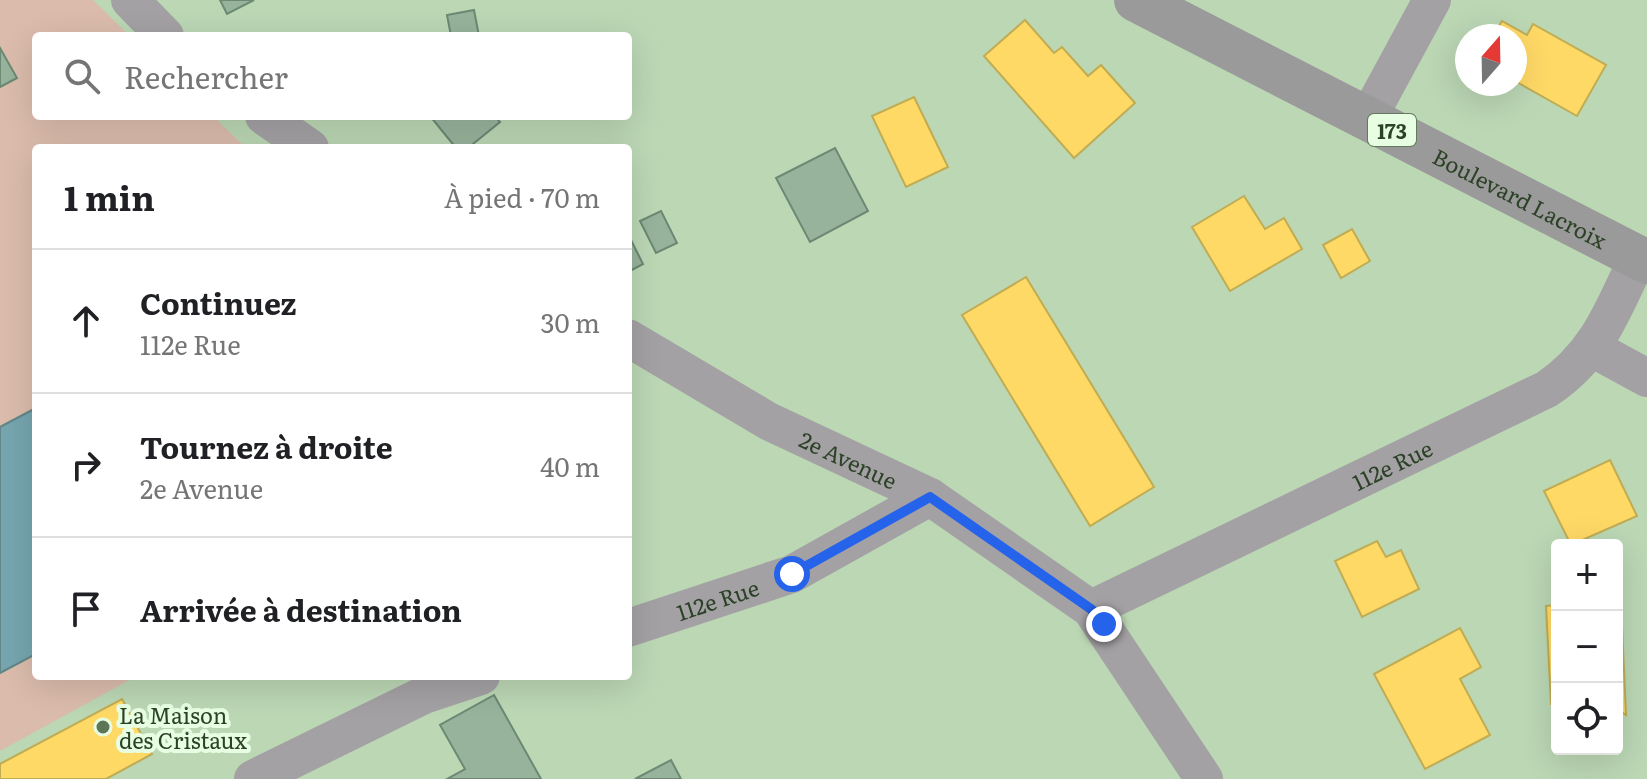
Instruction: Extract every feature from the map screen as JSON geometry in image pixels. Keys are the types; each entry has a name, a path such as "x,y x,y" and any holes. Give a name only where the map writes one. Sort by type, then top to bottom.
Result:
{"main road":[{"name":"Boulevard Lacroix","path":"1136,0 1642,260"}],"street":[{"path":"130,0 161,32"},
{"path":"1368,118 1432,0"},
{"path":"270,120 304,144"},
{"name":"112e Rue","path":"1091,609 1547,389 1572,372 1592,348 1642,260"},
{"name":"2e Avenue","path":"632,340 768,421 930,497 1091,609 1204,779"},
{"path":"1592,348 1647,378"},
{"name":"112e Rue","path":"632,627 792,574 930,497"},
{"path":"253,779 424,695 469,680"}],"shaded area":[{"path":"0,0 93,0 126,32 32,32 32,120 217,120 242,144 32,144 32,680 130,680 0,751"}],"building: Logements":[{"path":"1025,20 1054,53 1062,47 1088,76 1101,65 1135,103 1074,158 984,56"},
{"path":"1533,24 1606,65 1577,116 1527,88 1527,35"},
{"path":"914,97 948,167 906,187 872,116"},
{"path":"1244,196 1265,229 1284,218 1302,249 1230,291 1192,227"},
{"path":"1352,229 1370,261 1341,278 1323,245"},
{"path":"1026,277 1154,487 1090,526 962,315"},
{"path":"1610,460 1637,516 1585,539 1568,539 1544,491"},
{"path":"1377,541 1386,557 1401,550 1419,589 1362,617 1335,561"},
{"path":"1546,606 1551,606 1551,704"},
{"path":"1460,628 1481,667 1460,679 1490,735 1425,769 1374,674"},
{"path":"1623,647 1626,715 1623,713"},
{"name":"La Maison des Cristaux","path":"122,699 152,754 106,779 0,779 0,764"}],"building: Public":[{"path":"32,410 32,656 0,673 0,427"}],"building: Autres":[{"path":"220,0 254,0 227,14"},
{"path":"474,10 478,32 450,32 447,15"},
{"path":"0,48 17,78 0,87"},
{"path":"433,120 500,122 473,144 453,144"},
{"path":"835,148 868,211 810,242 776,178"},
{"path":"661,211 677,243 656,253 640,221"},
{"path":"632,242 643,264 632,270"},
{"path":"494,695 541,779 447,779 465,769 440,725"},
{"path":"671,760 681,779 635,779"}],"place":[{"name":"La Maison des Cristaux","path":"103,727"}],"route":[{"path":"792,574 930,497 1091,609 1104,624"}]}
